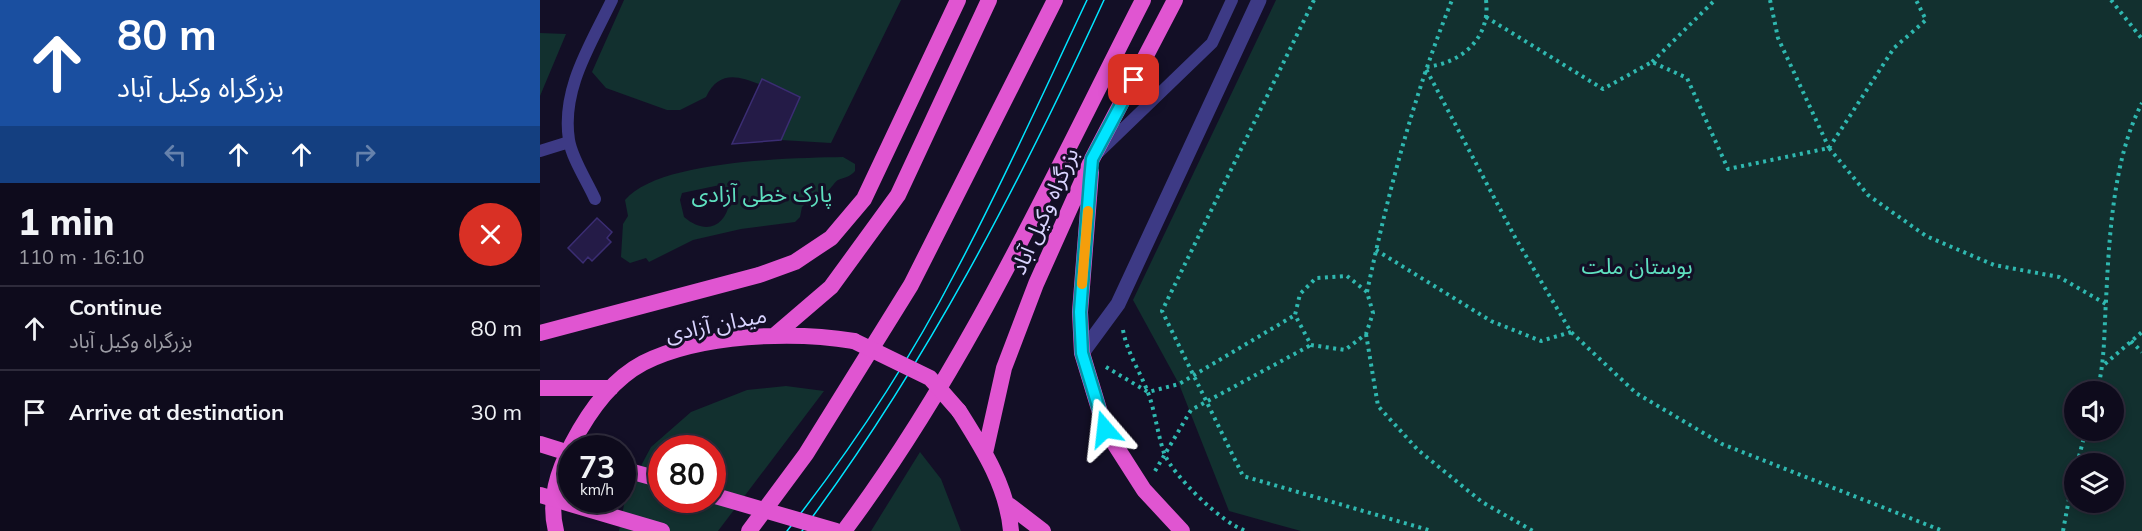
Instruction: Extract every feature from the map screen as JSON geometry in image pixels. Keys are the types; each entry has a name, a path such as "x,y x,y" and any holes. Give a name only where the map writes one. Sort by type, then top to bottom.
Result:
{"highway":[{"path":"540,333 759,275 795,262 831,238 864,199 958,0"},
{"path":"775,335 831,287 898,195 989,0"},
{"path":"749,531 806,454 910,285 1055,0"},
{"name":"بزرگراه وکیل آباد","path":"844,531 880,483 977,322 1143,0"},
{"name":"بزرگراه وکیل آباد","path":"985,453 1004,368 1036,284 1092,159 1175,0"},
{"path":"1092,159 1080,312 1082,353 1105,429 1144,490 1182,531"},
{"name":"میدان آزادی","path":"555,531 552,516 558,472 585,418 611,388 643,363 683,350 775,335 817,335 854,341 930,378 959,411 985,453"},
{"path":"540,387 611,388"},
{"path":"540,444 558,450"},
{"path":"985,453 1009,505 1011,531"},
{"path":"540,495 662,531"},
{"path":"726,499 836,531"},
{"path":"1009,505 1043,531"}],"street":[{"path":"1082,353 1118,304 1259,0"}],"lane":[{"path":"596,199 569,142 568,110 575,78 612,0"},
{"path":"1092,159 1212,43 1232,0"},
{"path":"540,152 569,142"}],"path":[{"path":"1314,0 1162,311 1243,476 1432,531"},
{"path":"1452,0 1425,67 1376,250 1367,292 1373,313 1366,334 1378,406 1418,450 1482,502 1533,531"},
{"path":"1425,67 1449,63 1470,49 1478,40 1486,17 1486,0"},
{"path":"1486,17 1603,89 1652,62 1715,0"},
{"path":"1770,0 1778,38 1829,148 1868,195 1926,236 1994,265 2059,277 2106,304"},
{"path":"1652,62 1687,78 1728,169 1829,148 1894,48 1926,20 1916,0"},
{"path":"2111,0 2142,39"},
{"path":"1425,67 1516,239 1571,332 1636,393 1722,444 1943,531"},
{"path":"2100,381 2104,364 2108,253 2121,166 2142,103"},
{"path":"1376,250 1491,321 1541,341 1571,332"},
{"path":"1311,345 1295,315 1299,294 1316,278 1347,276 1367,292"},
{"path":"1118,304 1125,343 1148,392 1165,454 1172,467 1203,500 1239,529 1246,531"},
{"path":"1082,353 1148,392 1179,384 1295,315"},
{"path":"2104,364 2142,332"},
{"path":"1144,490 1191,410 1311,345 1345,350 1366,334"},
{"path":"2132,341 2142,352"},
{"path":"2063,531 2066,513"}],"green space":[{"path":"624,0 901,0 831,143 781,140 800,97 762,79 759,84 736,77 722,79 716,83 706,97 680,110 667,110 606,88 592,72"},
{"name":"بوستان ملت","path":"1276,0 2142,0 2142,531 1301,531 1229,511 1179,384 1133,300"},
{"path":"540,33 566,34 540,96"},
{"name":"پارک خطی آزادی","path":"843,157 855,164 855,171 838,180 812,208 805,204 800,217 795,222 741,229 693,240 649,262 646,258 630,263 621,257 623,224 628,216 625,200 642,187 695,169 761,160","holes":["720,185 727,192 730,201 719,223 713,226 699,226 684,217 680,200 682,193"]},
{"path":"786,386 824,391 718,531 619,531 622,513 636,513 636,475 648,453 648,513 726,513 726,435 665,435 691,412 747,390"},
{"path":"920,452 941,479 961,531 871,531"}],"building":[{"path":"762,79 800,97 781,140 732,144"},
{"path":"597,218 612,232 607,238 611,242 592,261 588,257 583,263 568,248"}],"tram line":[{"path":"787,531 833,469 919,339 1007,171 1087,0"},
{"path":"802,531 889,404 967,273 1038,139 1104,0"}],"slow traffic":[{"path":"1082,284 1088,211"}],"route":[{"path":"1105,429 1082,353 1080,312 1090,181 1092,159 1134,80"}]}
